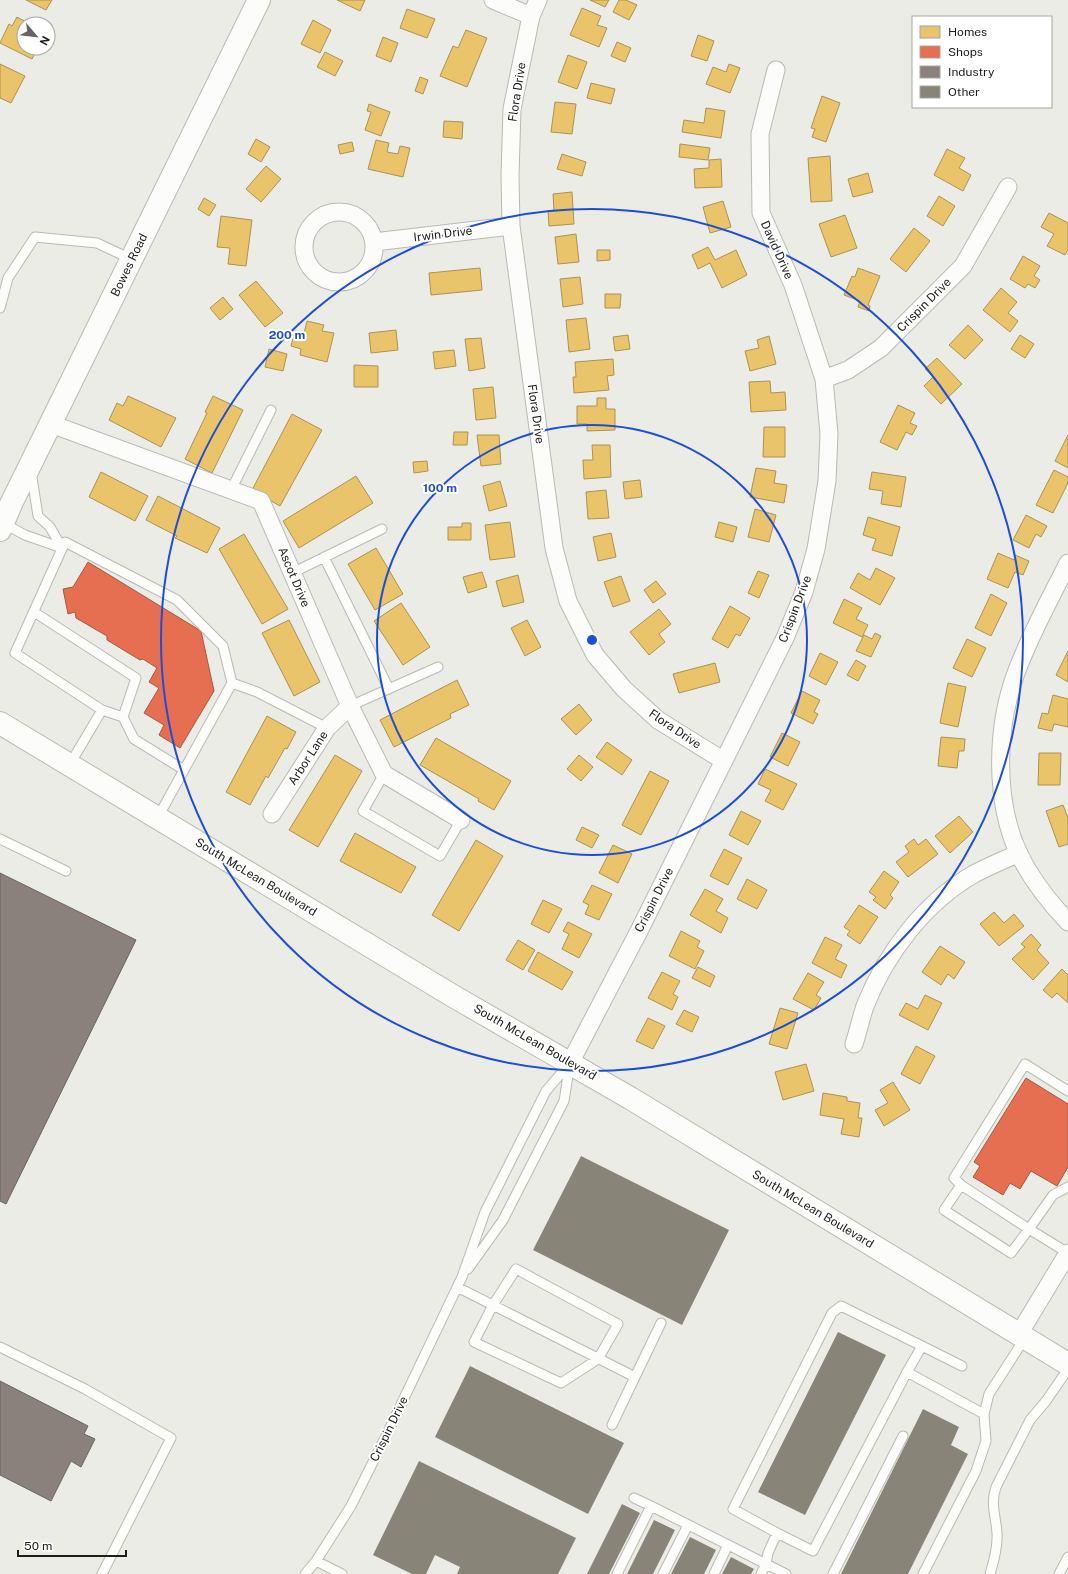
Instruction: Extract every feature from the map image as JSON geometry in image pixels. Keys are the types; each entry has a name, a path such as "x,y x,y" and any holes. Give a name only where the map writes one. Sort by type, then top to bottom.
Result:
{"main road":[{"name":"Bowes Road","path":"2,527 30,466 259,0"},
{"name":"South McLean Boulevard","path":"0,723 453,996 570,1062 1068,1364"}],"street":[{"path":"493,0 531,16"},
{"name":"Flora Drive","path":"538,0 531,16 512,109 510,176 511,226 554,548 568,601 595,655 624,690 658,720 724,761"},
{"name":"David Drive","path":"776,70 760,134 761,213 793,285 824,379"},
{"name":"Crispin Drive","path":"570,1062 639,931 724,761 785,638 804,592 816,549 827,481 829,434 824,379 848,370 881,348 963,266 1008,187"},
{"path":"339,211 355,215 368,226 374,242 375,250 369,266 364,273 356,278 344,282 332,282 316,274 306,260 304,252 304,243 310,227 319,218 330,212 339,211"},
{"name":"Irwin Drive","path":"374,242 511,226"},
{"name":"Ascot Drive","path":"51,424 261,501 350,706 384,774"},
{"path":"1068,563 1041,615 1016,673 1004,716 1001,763 1003,799 1009,825 1019,853 1052,905 1068,922"},
{"name":"Arbor Lane","path":"272,814 326,728 350,706"},
{"path":"384,774 460,820"},
{"path":"854,1044 865,1006 879,976 892,954 911,929 928,910 974,874 1019,853"},
{"path":"1022,1336 1068,1253"}],"lane":[{"path":"0,308 8,278 35,237 97,244 131,260"},
{"path":"231,490 271,410"},
{"path":"30,466 38,516 50,527 62,548"},
{"path":"2,527 62,548"},
{"path":"292,573 382,528"},
{"path":"158,817 184,770 232,683 223,646 177,600 65,542 15,653 102,710 123,717 134,739 184,770"},
{"path":"324,557 389,689"},
{"path":"34,612 136,678 123,717"},
{"path":"350,706 438,667"},
{"path":"232,683 257,692 326,728"},
{"path":"70,764 102,710"},
{"path":"384,774 363,811 440,856 460,820"},
{"path":"0,839 66,872"},
{"name":"Crispin Drive","path":"305,1574 316,1561 354,1499 386,1436 462,1277 485,1212 546,1091 570,1062"},
{"name":"Crispin Drive","path":"462,1277 503,1220 564,1101 570,1062"},
{"path":"1068,1091 1025,1064 954,1178 960,1185 1068,1253"},
{"path":"960,1185 944,1210 1011,1253 1053,1195 1068,1188"},
{"path":"516,1269 618,1324 598,1359 560,1383 474,1342 493,1305 516,1269"},
{"path":"457,1287 635,1377"},
{"path":"922,1346 813,1551 733,1509 832,1313 842,1306 922,1346 962,1366"},
{"path":"612,1425 661,1323"},
{"path":"923,1574 976,1471 986,1441 984,1414 989,1394 1022,1336"},
{"path":"0,1347 84,1389 171,1438 102,1574"},
{"path":"990,1574 997,1544 993,1508 993,1495 996,1486 1030,1420 1046,1401 1068,1369"},
{"path":"907,1372 984,1414"},
{"path":"833,1574 903,1436"},
{"path":"634,1498 786,1574"},
{"path":"618,1574 651,1506"},
{"path":"663,1574 688,1525"},
{"path":"761,1574 777,1533"},
{"path":"714,1574 728,1545"},
{"path":"1059,1574 1068,1557"},
{"path":"316,1561 342,1574"}],"building: Homes":[{"path":"26,0 52,0 46,10"},
{"path":"337,0 365,0 360,11"},
{"path":"590,0 609,0 605,7"},
{"path":"619,0 626,0 637,5 629,20 613,12"},
{"path":"582,8 601,16 597,25 607,28 599,47 570,35"},
{"path":"407,9 435,19 427,38 400,28"},
{"path":"16,19 16,51 0,43 9,24 12,26"},
{"path":"313,20 331,30 320,53 301,44"},
{"path":"466,30 487,38 467,87 440,76 453,46 458,48"},
{"path":"698,35 714,41 707,61 691,56"},
{"path":"383,37 398,43 391,62 376,56"},
{"path":"617,42 631,48 625,62 611,56"},
{"path":"325,52 343,61 335,76 317,67"},
{"path":"568,55 587,62 577,89 558,82"},
{"path":"26,56 34,56 32,59"},
{"path":"0,64 25,76 11,103 0,98"},
{"path":"729,64 740,68 730,93 706,84 713,67 726,72"},
{"path":"420,77 428,80 423,94 415,91"},
{"path":"591,83 615,89 611,104 587,98"},
{"path":"822,96 840,103 826,142 812,137 815,129 811,128"},
{"path":"555,102 576,104 572,134 551,132"},
{"path":"369,104 390,112 381,136 365,130 371,112 367,111"},
{"path":"706,108 725,111 721,138 682,132 684,120 704,123"},
{"path":"444,121 463,122 462,139 443,137"},
{"path":"256,139 270,147 261,162 248,154"},
{"path":"376,140 389,143 387,152 398,154 400,146 410,148 403,177 368,169"},
{"path":"352,142 354,151 340,154 338,145"},
{"path":"680,144 710,148 708,160 679,157"},
{"path":"947,149 965,158 959,168 971,175 963,191 934,175"},
{"path":"562,154 586,162 582,176 557,169"},
{"path":"830,156 832,201 811,202 808,158"},
{"path":"721,159 722,187 695,188 694,169 709,168 709,160"},
{"path":"266,166 281,179 261,202 246,189"},
{"path":"868,173 873,192 853,197 848,179"},
{"path":"572,192 574,224 549,226 548,211 554,210 553,194"},
{"path":"939,196 955,206 943,226 927,216"},
{"path":"204,198 216,205 209,216 198,209"},
{"path":"723,201 731,227 710,233 703,207"},
{"path":"1049,213 1068,223 1068,250 1065,255 1047,246 1054,234 1041,227"},
{"path":"845,215 857,248 831,257 819,224"},
{"path":"221,216 252,220 246,266 228,264 230,248 217,247"},
{"path":"914,228 930,241 906,272 890,259"},
{"path":"576,234 579,262 558,264 555,237"},
{"path":"708,247 715,260 736,250 747,275 722,288 710,263 698,269 692,255"},
{"path":"597,250 610,250 610,260 597,261"},
{"path":"1023,256 1040,266 1034,276 1040,280 1035,288 1028,284 1025,288 1010,279"},
{"path":"480,268 482,290 431,295 429,273"},
{"path":"858,268 880,276 868,305 870,306 869,311 858,307 860,301 844,295 852,276 855,277"},
{"path":"580,277 583,304 563,307 560,279"},
{"path":"256,281 283,313 265,327 239,295"},
{"path":"1001,288 1017,302 1008,313 1018,321 1010,332 983,310"},
{"path":"605,294 621,294 620,308 605,308"},
{"path":"223,297 233,309 220,320 210,308"},
{"path":"586,318 590,349 569,352 566,320"},
{"path":"307,321 324,325 322,331 334,333 327,362 300,355 301,349 291,346 295,331 304,333"},
{"path":"968,325 983,340 965,359 949,345"},
{"path":"396,330 398,350 371,353 369,333"},
{"path":"628,335 630,349 615,351 613,337"},
{"path":"1020,335 1034,344 1025,358 1011,349"},
{"path":"769,336 776,364 750,371 745,351 759,348 757,340"},
{"path":"481,338 485,368 469,371 465,339"},
{"path":"269,349 287,354 283,371 265,367"},
{"path":"454,350 456,366 435,369 433,352"},
{"path":"937,358 962,384 941,404 924,386 933,377 925,369"},
{"path":"613,359 614,375 607,376 609,390 574,393 573,377 576,377 575,362"},
{"path":"354,365 378,366 378,387 354,387"},
{"path":"770,381 771,393 785,392 786,410 751,412 749,382"},
{"path":"493,387 496,418 476,420 473,389"},
{"path":"128,396 176,418 161,447 109,420 117,403 123,406"},
{"path":"213,396 243,410 212,473 185,459 207,413 205,412"},
{"path":"597,398 606,398 606,409 615,409 615,430 587,431 587,424 577,424 577,406 597,406"},
{"path":"898,405 915,413 910,423 917,426 912,435 906,432 897,450 880,442"},
{"path":"292,414 322,430 280,506 252,490"},
{"path":"764,427 785,427 785,457 763,457"},
{"path":"454,432 468,432 467,445 453,445"},
{"path":"477,435 499,435 501,464 481,466"},
{"path":"1068,435 1068,468 1055,461"},
{"path":"592,445 610,445 611,477 584,479 583,460 593,460"},
{"path":"427,461 428,471 414,473 413,462"},
{"path":"756,468 776,471 774,483 787,485 784,503 750,497"},
{"path":"1054,470 1068,477 1068,483 1053,513 1036,505"},
{"path":"101,472 148,496 135,521 89,497"},
{"path":"872,472 906,477 901,507 881,504 883,491 869,489"},
{"path":"356,476 373,503 299,548 283,521"},
{"path":"640,480 642,497 625,499 623,482"},
{"path":"500,481 507,506 489,511 483,486"},
{"path":"606,490 609,518 588,519 586,492"},
{"path":"158,496 220,528 207,553 175,538 177,536 146,520"},
{"path":"755,509 776,515 769,542 748,537"},
{"path":"1026,515 1047,526 1041,537 1036,534 1029,548 1013,540"},
{"path":"868,517 900,527 892,556 872,550 876,539 863,535"},
{"path":"510,522 515,557 490,560 485,525"},
{"path":"719,522 737,527 733,542 715,537"},
{"path":"462,523 471,523 471,540 448,540 448,527 462,527"},
{"path":"611,533 616,557 598,561 593,537"},
{"path":"244,534 288,609 262,624 219,549"},
{"path":"376,548 403,594 375,610 348,564"},
{"path":"998,553 1014,560 1015,555 1029,561 1023,575 1015,572 1008,588 987,579"},
{"path":"876,568 895,578 880,605 850,588 858,573 870,580"},
{"path":"758,571 769,575 759,598 748,593"},
{"path":"482,572 487,587 468,593 463,577"},
{"path":"518,575 524,602 503,607 496,581"},
{"path":"621,576 630,601 613,607 604,582"},
{"path":"656,581 666,594 653,603 644,590"},
{"path":"991,594 1007,603 991,636 975,628"},
{"path":"844,599 862,608 856,619 868,625 862,637 833,623"},
{"path":"401,603 430,647 403,665 374,621"},
{"path":"730,606 750,618 740,636 736,634 728,648 712,639"},
{"path":"659,609 671,624 659,634 665,642 649,655 630,632"},
{"path":"289,620 320,682 294,696 262,633"},
{"path":"527,620 541,647 525,656 511,628"},
{"path":"875,633 881,636 871,657 856,651 864,635 872,639"},
{"path":"967,639 986,648 972,677 953,668"},
{"path":"1068,651 1068,682 1056,675"},
{"path":"820,653 838,662 826,685 809,676"},
{"path":"856,660 866,666 858,681 847,675"},
{"path":"715,663 720,682 679,693 673,674"},
{"path":"457,680 469,705 450,714 451,718 394,747 380,720"},
{"path":"948,683 966,687 958,727 940,723"},
{"path":"802,691 820,700 814,712 818,714 813,724 791,713"},
{"path":"1053,695 1068,699 1068,727 1054,724 1052,731 1038,728 1042,713 1048,714"},
{"path":"579,704 592,720 576,735 561,719"},
{"path":"267,716 296,732 268,778 266,776 250,805 226,792"},
{"path":"782,733 800,742 788,766 770,757"},
{"path":"941,737 965,739 964,751 959,751 957,768 938,766"},
{"path":"436,738 511,781 494,810 478,801 479,799 420,765"},
{"path":"607,742 632,760 622,775 596,757"},
{"path":"1039,753 1061,753 1060,785 1038,785"},
{"path":"335,755 362,771 318,847 289,830"},
{"path":"579,755 593,767 581,781 567,769"},
{"path":"765,769 797,784 783,810 765,801 771,790 758,784"},
{"path":"650,771 669,781 641,835 622,825"},
{"path":"1063,805 1068,818 1068,844 1059,847 1046,811"},
{"path":"741,811 761,821 748,845 729,835"},
{"path":"959,816 973,832 950,853 935,836"},
{"path":"582,827 599,835 592,848 576,840"},
{"path":"355,833 416,867 401,893 340,861"},
{"path":"914,839 918,845 926,839 938,854 908,877 896,862 909,852 905,846"},
{"path":"476,840 503,856 459,931 432,915"},
{"path":"613,845 632,854 618,883 599,873"},
{"path":"724,849 742,858 728,885 710,876"},
{"path":"884,871 899,882 890,895 893,898 885,909 873,900 876,897 869,892"},
{"path":"747,879 767,890 757,909 737,899"},
{"path":"592,885 612,894 599,920 585,914 589,905 583,902"},
{"path":"705,889 723,899 716,911 728,918 721,933 690,915"},
{"path":"543,900 562,909 549,933 531,924"},
{"path":"859,905 878,917 860,944 847,935 850,931 844,927"},
{"path":"994,912 1004,923 1014,914 1024,926 999,946 980,924"},
{"path":"568,922 592,934 579,958 562,949 569,934 563,931"},
{"path":"681,931 700,941 697,947 704,951 695,969 669,956"},
{"path":"1031,934 1041,945 1037,950 1049,963 1033,980 1012,959 1025,947 1021,944"},
{"path":"825,937 842,945 835,959 847,965 841,978 812,963"},
{"path":"518,940 535,950 523,970 506,960"},
{"path":"940,946 965,962 954,979 948,974 941,985 922,972"},
{"path":"538,952 573,972 562,990 528,971"},
{"path":"698,967 715,976 710,987 692,978"},
{"path":"1062,969 1068,975 1068,1003 1057,993 1052,998 1043,990"},
{"path":"662,972 680,981 673,994 678,997 672,1010 648,998"},
{"path":"808,973 824,982 816,995 821,998 814,1010 793,999"},
{"path":"925,995 942,1003 928,1030 899,1015 906,1003 918,1009"},
{"path":"780,1008 798,1013 787,1049 769,1044"},
{"path":"684,1010 699,1017 692,1032 676,1024"},
{"path":"648,1018 665,1026 653,1049 636,1041"},
{"path":"916,1046 935,1056 920,1084 901,1074"},
{"path":"806,1064 814,1091 783,1100 775,1072"},
{"path":"893,1082 910,1110 884,1126 875,1110 888,1103 880,1090"},
{"path":"823,1093 847,1097 847,1101 860,1103 858,1118 862,1118 859,1137 841,1134 844,1119 820,1115"}],"building: Shops":[{"path":"88,562 201,631 214,691 180,748 159,735 164,725 144,713 159,688 149,682 157,668 143,659 140,660 107,640 107,636 76,618 75,612 68,614 63,589 73,587"},
{"path":"1026,1078 1068,1104 1068,1167 1057,1186 1031,1171 1020,1189 1010,1183 1003,1195 973,1177 980,1166 974,1162"}],"building: Industry":[{"path":"0,873 136,940 6,1204 0,1201"},
{"path":"0,1381 88,1426 84,1434 95,1439 81,1467 71,1461 51,1501 0,1475"}],"building: Other":[{"path":"581,1156 729,1230 682,1325 533,1250"},
{"path":"838,1332 886,1355 805,1515 758,1492"},
{"path":"470,1366 624,1443 588,1514 435,1437"},
{"path":"923,1409 959,1427 951,1445 968,1454 908,1574 841,1574"},
{"path":"419,1461 576,1538 558,1574 457,1574 460,1567 435,1555 426,1574 412,1574 373,1555"},
{"path":"622,1504 640,1513 609,1574 587,1574"},
{"path":"654,1520 675,1530 653,1574 627,1574"},
{"path":"690,1537 716,1550 704,1574 671,1574"},
{"path":"731,1557 754,1569 751,1574 722,1574"}]}
